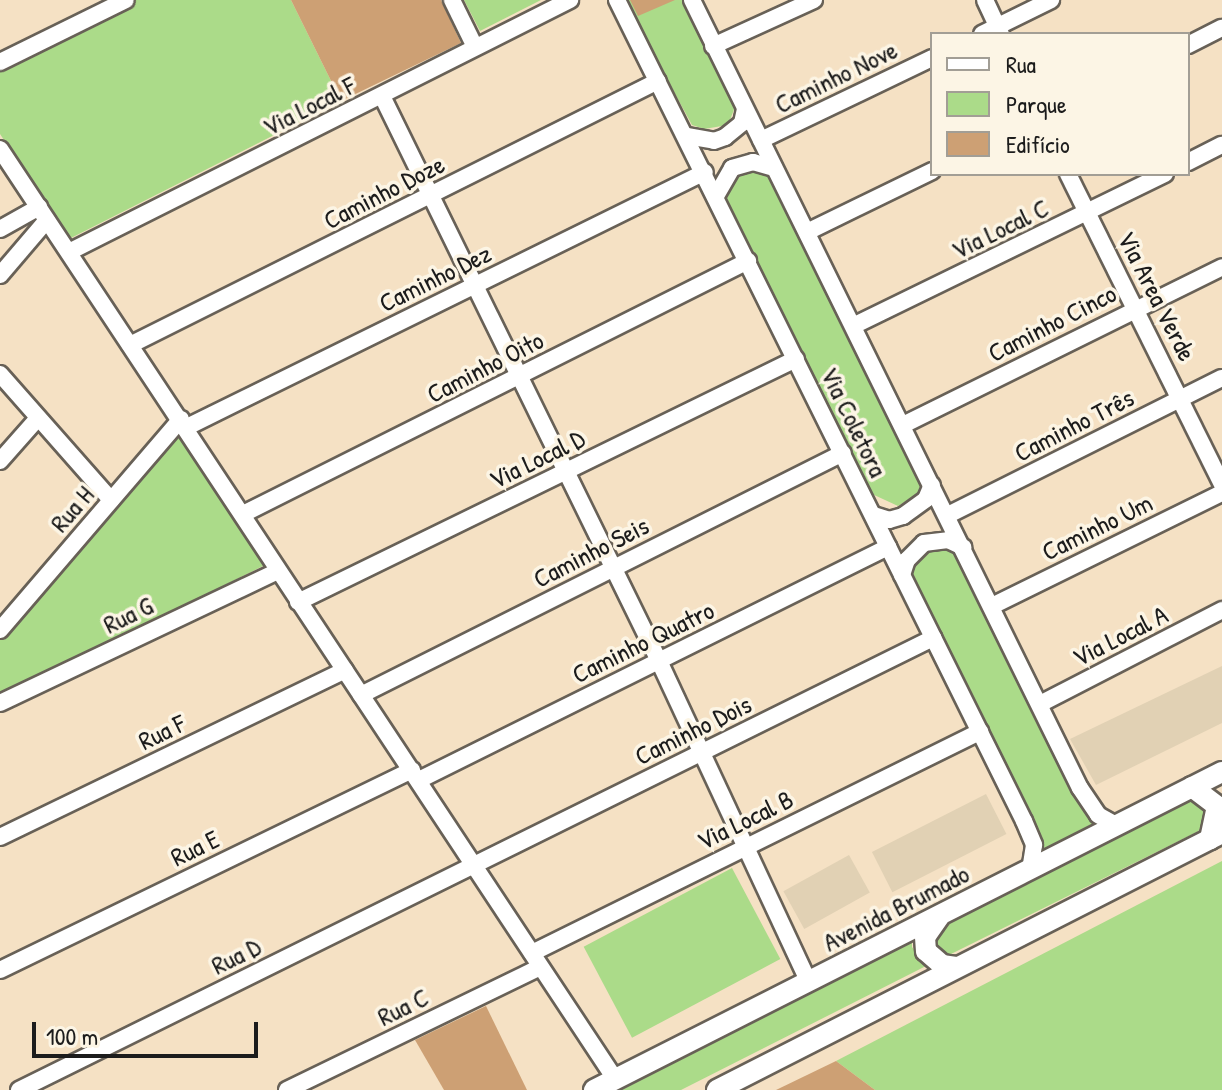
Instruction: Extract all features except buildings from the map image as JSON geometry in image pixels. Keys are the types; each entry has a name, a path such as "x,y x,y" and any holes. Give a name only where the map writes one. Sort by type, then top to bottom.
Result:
{"main road":[{"name":"Avenida Brumado","path":"594,1090 1222,772"},
{"path":"717,1090 1216,836 1217,806 1192,787"},
{"path":"942,914 925,937 926,951 942,965 956,967"}],"street":[{"path":"0,62 126,0"},
{"path":"452,0 475,47"},
{"name":"Via Local F","path":"69,252 570,0"},
{"name":"Via Coletora","path":"617,0 705,172 1030,833 1034,845 1030,869"},
{"name":"Via Coletora","path":"692,0 905,424 1080,788 1098,815 1114,824"},
{"path":"713,46 814,0"},
{"path":"985,0 993,32 1051,0"},
{"path":"1190,44 1222,28"},
{"name":"Caminho Nove","path":"761,140 930,59"},
{"name":"Caminho Doze","path":"130,345 658,81"},
{"path":"382,96 659,661 808,981"},
{"path":"687,136 714,141 725,137 742,123 745,109"},
{"path":"1190,161 1222,145"},
{"path":"0,149 615,1079"},
{"path":"716,196 732,168 753,162 774,168"},
{"name":"Caminho Dez","path":"184,423 474,286 705,172"},
{"path":"807,232 930,172"},
{"name":"Via Area Verde","path":"1069,176 1222,484"},
{"name":"Via Local C","path":"855,325 1161,176"},
{"path":"0,229 43,213"},
{"path":"0,275 43,213"},
{"name":"Caminho Oito","path":"243,514 748,261"},
{"name":"Caminho Cinco","path":"905,424 1222,267"},
{"name":"Via Local D","path":"298,602 796,359"},
{"path":"0,374 111,500"},
{"name":"Caminho Três","path":"948,515 1222,378"},
{"path":"0,461 38,418"},
{"name":"Rua H","path":"0,630 111,500 184,423"},
{"name":"Caminho Seis","path":"361,695 843,453"},
{"path":"874,515 889,520 903,516 926,499 932,485"},
{"name":"Caminho Um","path":"994,605 1222,493"},
{"path":"902,575 907,560 924,543 948,540 963,547"},
{"name":"Caminho Quatro","path":"415,775 659,661 888,547"},
{"name":"Rua G","path":"0,703 278,571"},
{"name":"Via Local A","path":"1040,704 1222,610"},
{"name":"Caminho Dois","path":"475,865 933,638"},
{"name":"Rua F","path":"0,837 345,670"},
{"name":"Via Local B","path":"536,960 745,846 980,732"},
{"name":"Rua E","path":"0,970 415,775"},
{"name":"Rua D","path":"19,1090 38,1086 475,865"},
{"name":"Rua C","path":"287,1090 536,960"}],"shaded area":[{"path":"1222,666 1222,723 1096,785 1070,739"},
{"path":"986,794 1006,834 892,892 872,852"},
{"path":"849,855 870,893 804,929 783,891"}],"green space":[{"path":"132,0 291,0 341,101 69,239 0,134 0,65"},
{"path":"464,0 541,0 480,31"},
{"path":"624,0 683,0 735,107 728,125 704,129 692,125"},
{"path":"763,169 774,177 921,479 919,493 898,506 872,494 725,200 724,187 741,170"},
{"path":"180,425 269,563 0,697 0,638"},
{"path":"933,546 957,550 1103,820 1036,854 1039,835 910,574 914,563"},
{"path":"1185,795 1204,802 1206,824 1197,832 949,955 932,948 940,926"},
{"path":"1222,861 1222,1090 875,1090 836,1061"},
{"path":"732,868 780,959 632,1038 584,947"},
{"path":"912,933 912,947 926,966 681,1090 604,1090"}]}
